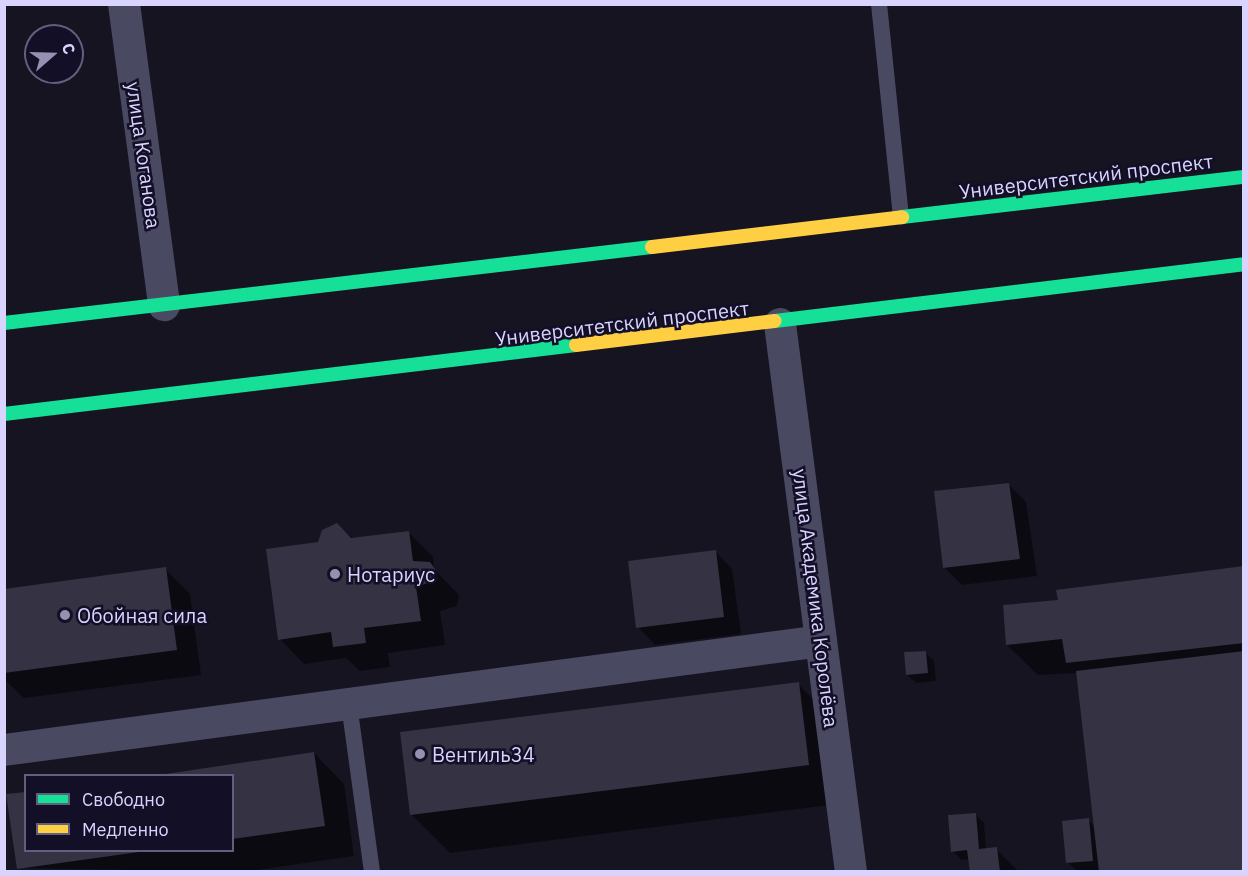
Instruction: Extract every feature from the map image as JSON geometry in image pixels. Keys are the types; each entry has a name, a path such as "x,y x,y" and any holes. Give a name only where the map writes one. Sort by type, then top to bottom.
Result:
{"highway":[{"name":"Университетский проспект","path":"4,323 1244,177"},
{"name":"Университетский проспект","path":"4,414 780,324 1244,264"}],"street":[{"name":"улица Коганова","path":"124,4 164,305"},
{"name":"улица Академика Королёва","path":"780,324 851,872"},
{"path":"4,750 821,641"}],"lane":[{"path":"879,4 902,217"},
{"path":"349,704 372,872"}],"building":[{"path":"1009,483 1020,559 943,568 934,491"},
{"path":"337,523 351,538 409,531 413,561 430,562 435,569 433,581 416,587 421,621 364,628 366,643 333,647 331,632 278,640 266,549 318,542 322,530"},
{"path":"716,550 724,617 636,628 628,561"},
{"path":"1244,566 1244,643 1066,663 1062,639 1006,645 1003,605 1058,600 1056,590"},
{"path":"166,567 177,650 4,673 4,589"},
{"path":"926,651 928,673 906,675 904,652"},
{"path":"1244,651 1244,872 1099,872 1076,671"},
{"path":"799,682 809,765 410,815 400,732"},
{"path":"314,752 325,826 234,839 234,774 166,774"},
{"path":"24,792 24,852 139,852 17,869 6,794"},
{"path":"976,813 979,849 997,847 1000,872 970,872 967,850 951,852 948,815"},
{"path":"1089,818 1093,861 1066,863 1062,821"}],"traffic: fast":[{"path":"902,217 1244,177"},
{"path":"4,323 652,247"},
{"path":"775,321 1244,264"},
{"path":"4,414 576,345"}],"traffic: slow":[{"path":"652,247 902,217"},
{"path":"576,345 775,321"}],"place":[{"name":"Нотариус","path":"335,574"},
{"name":"Обойная сила","path":"65,615"},
{"name":"Вентиль34","path":"420,754"}]}
